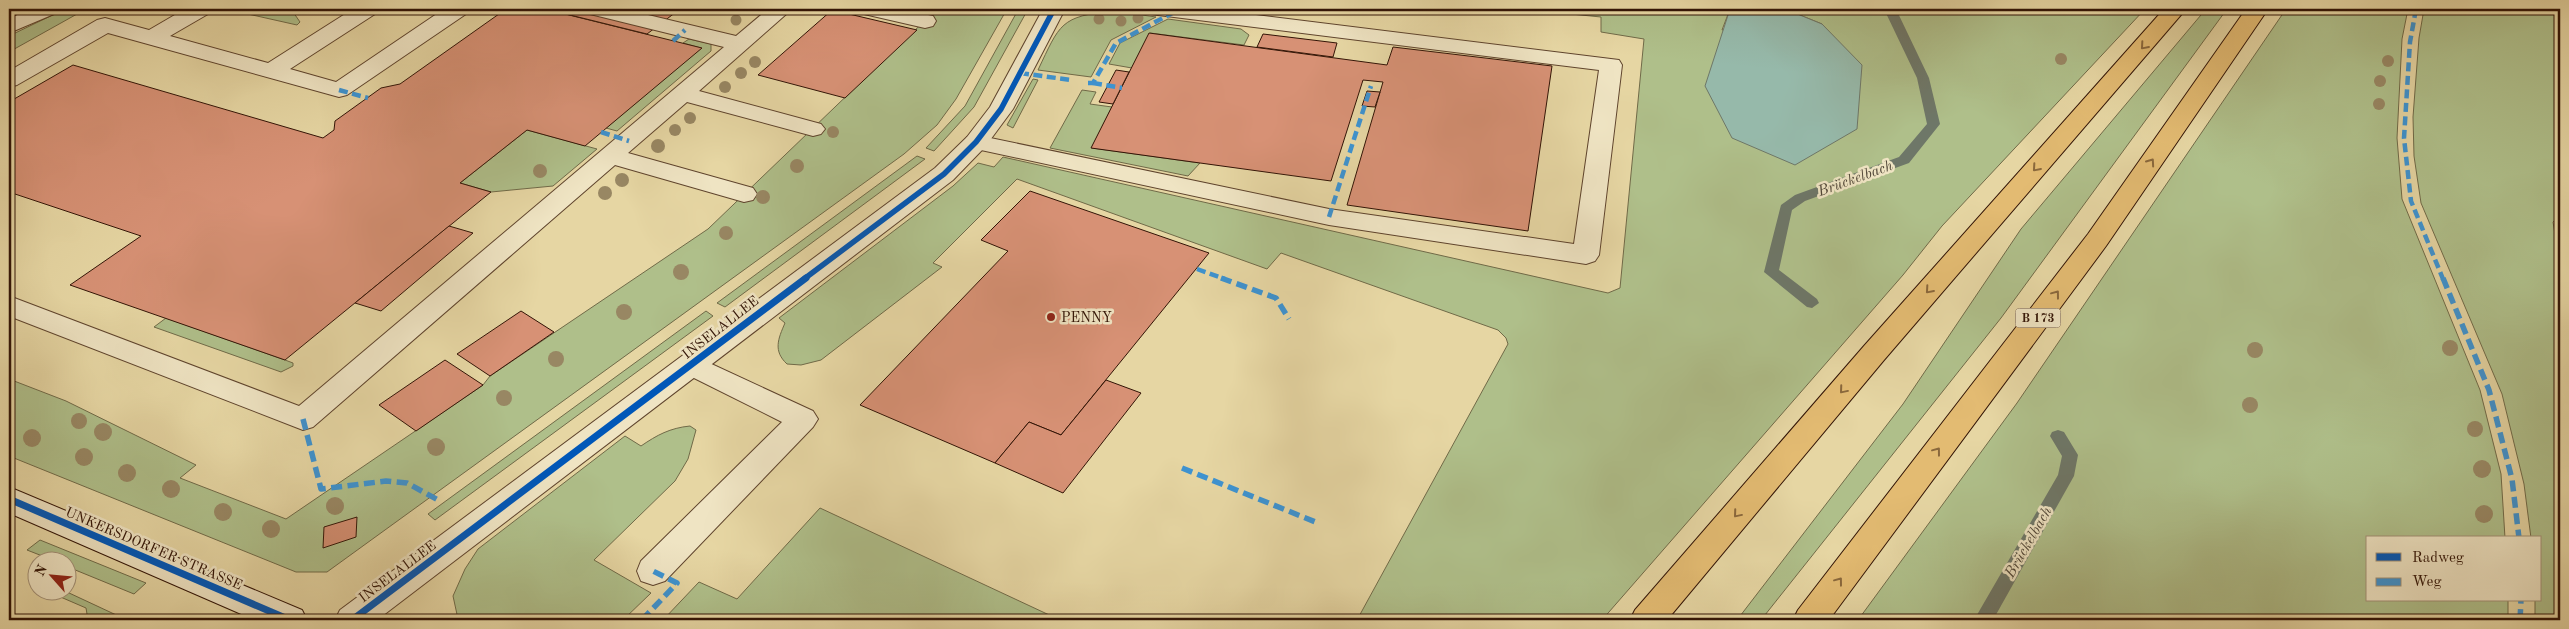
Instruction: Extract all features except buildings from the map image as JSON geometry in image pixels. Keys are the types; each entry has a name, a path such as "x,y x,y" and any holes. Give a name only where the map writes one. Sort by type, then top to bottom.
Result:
{"main road":[{"path":"1646,620 1874,353 2175,9"},
{"name":"B 173","path":"1810,620 2097,240 2257,9"}],"street":[{"path":"9,27 46,9"},
{"path":"152,38 200,9"},
{"path":"272,72 367,9"},
{"path":"9,80 105,25 339,90 458,9"},
{"path":"598,9 740,44"},
{"path":"9,306 303,419 612,156 781,9"},
{"path":"872,9 925,21"},
{"name":"INSELALLEE","path":"352,620 944,174 976,142 1001,109 1054,9"},
{"path":"976,142 1329,217 1586,255 1611,65 1201,11 1158,9"},
{"path":"683,94 813,129"},
{"path":"612,156 744,194"},
{"path":"653,571 803,420 692,365"},
{"name":"UNKERSDORFER STRASSE","path":"9,499 290,620"}],"green space":[{"path":"65,9 86,9 9,52 9,36"},
{"path":"237,9 291,9 300,22 297,25 239,12"},
{"path":"937,9 1007,9 956,99 937,125 904,154 327,572 296,572 9,456 9,379 66,401 196,465 180,478 286,519 483,385 490,376 708,229"},
{"path":"1561,9 1730,9 1722,30 1822,24 1785,9 2145,9 1942,226 1903,275 1602,620 1357,620 1508,344 1506,338 1498,330 1281,253 1267,269 1017,179 933,263 942,267 821,360 801,365 787,364 778,350 780,334 785,323 779,318 953,186 978,163 994,167 1003,157 1608,293 1620,288 1644,39 1601,32 1601,17 1561,13"},
{"path":"2206,9 2227,9 2001,318 1761,620 1737,620 1903,404 2021,229"},
{"path":"2286,9 2408,9 2402,39 2397,138 2402,199 2480,390 2501,474 2505,536 2366,536 2366,602 2508,602 2508,620 1858,620 2017,403"},
{"path":"2424,9 2560,9 2560,215 2553,222 2556,240 2560,245 2560,620 2535,620 2535,602 2542,602 2542,536 2531,536 2524,484 2502,394 2421,203 2414,156 2413,117 2419,38"},
{"path":"1018,10 1027,11 974,107 934,151 926,148 965,106"},
{"path":"1114,11 1156,17 1111,40 1091,77 1038,70 1057,32 1064,25 1082,16"},
{"path":"1168,19 1241,29 1249,35 1244,45 1150,33 1132,68 1109,64 1120,43"},
{"path":"689,39 711,44 711,51 617,131 606,128 701,48 683,43"},
{"path":"1033,79 1038,80 1013,128 1007,125"},
{"path":"1082,90 1096,92 1090,104 1112,107 1092,148 1200,163 1188,176 1050,148"},
{"path":"527,130 597,149 553,186 491,192 460,183"},
{"path":"917,156 925,159 725,307 717,303"},
{"path":"706,311 713,316 435,520 428,514"},
{"path":"166,318 293,363 293,366 281,372 154,327"},
{"path":"690,426 696,430 688,459 675,481 594,560 651,593 623,620 458,619 453,596 465,569 478,549 625,436 641,446 676,428"},
{"path":"820,508 1060,620 663,620 699,582 737,599"},
{"path":"40,540 70,552 32,552 27,550"},
{"path":"78,555 146,583 134,594 78,571"},
{"path":"78,597 127,620 88,620 86,608 72,602 78,602"}],"shaded area":[{"path":"1730,9 1785,9 1822,24 1862,65 1857,129 1795,165 1732,138 1705,86"}],"waterway":[{"name":"Brückelbach","path":"1812,303 1771,272 1786,208 1800,198 1904,160 1934,124 1923,78 1890,9"},
{"name":"Brückelbach","path":"1983,620 2066,476 2070,455 2058,436"}],"marked path":[{"path":"2416,9 2410,42 2404,138 2411,201 2489,390 2512,479 2519,536"},
{"path":"1088,83 1093,83 1116,43 1176,11"},
{"path":"673,41 685,30"},
{"path":"1020,73 1071,80"},
{"path":"1093,83 1122,88"},
{"path":"1329,217 1371,86"},
{"path":"339,90 368,98"},
{"path":"601,132 629,141"},
{"path":"1197,269 1276,298 1289,319"},
{"path":"303,419 321,489 386,481 407,483 438,500"},
{"path":"1182,468 1318,523"},
{"path":"642,620 677,583 653,571"},
{"path":"2520,620 2521,602"}],"cycle path":[{"path":"352,620 944,174 976,142 1001,109 1054,9"},
{"path":"9,499 290,620"}],"place":[{"name":"PENNY","path":"1051,317"}]}
